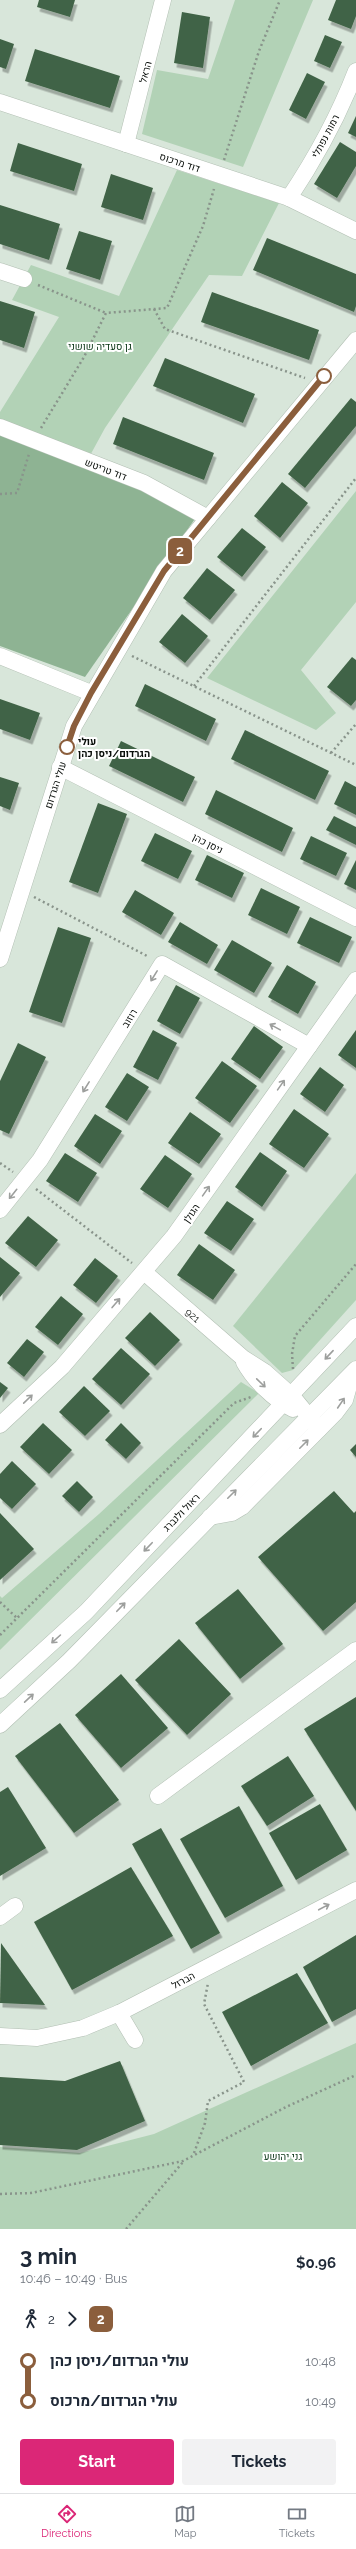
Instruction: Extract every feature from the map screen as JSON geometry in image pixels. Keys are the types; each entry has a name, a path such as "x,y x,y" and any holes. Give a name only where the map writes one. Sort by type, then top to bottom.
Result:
{"street":[{"name":"הראל","path":"126,144 163,0"},
{"name":"רמות נפתלי","path":"289,198 303,177 347,93 356,71"},
{"name":"דוד מרכוס","path":"0,102 289,198 356,231"},
{"path":"0,271 24,279"},
{"name":"עולי הגרדום","path":"0,959 74,726 91,693 164,571 319,382 356,340"},
{"name":"דוד טריטש","path":"0,427 144,483 208,518"},
{"path":"0,656 91,693"},
{"name":"ניסן כהן","path":"60,767 356,918"},
{"path":"162,964 309,1046"},
{"name":"רוזוב","path":"0,1210 40,1160 162,964"},
{"name":"הגולן","path":"0,1425 62,1367 174,1236 356,980"},
{"name":"921","path":"144,1272 243,1358 259,1367 284,1397 314,1424"},
{"name":"ראול ולנברג","path":"0,1690 86,1612 284,1397 356,1326"},
{"path":"0,1725 69,1661 210,1517 314,1424 355,1370"},
{"path":"158,1796 356,1650"},
{"name":"הברזל","path":"0,2036 37,2038 83,2028 119,2013 356,1890"},
{"path":"0,1917 16,1906"},
{"path":"119,2013 135,2040"}],"path":[{"path":"24,279 106,313 167,308 203,226 259,51 280,0"},
{"path":"154,309 166,329 319,382"},
{"path":"0,494 17,493 33,441 84,357 106,313"},
{"path":"194,686 356,478"},
{"path":"118,649 356,765"},
{"path":"331,753 356,724"},
{"path":"22,891 162,964"},
{"path":"0,1163 25,1180 144,1272"},
{"path":"0,1635 18,1619 234,1403 249,1398 284,1397 297,1378 293,1370 292,1354 295,1336 356,1264"},
{"path":"0,1602 18,1619"},
{"path":"194,2154 205,2123 208,2101 244,2082 204,2004 211,1965"},
{"path":"126,2229 183,2161 286,2107 356,2075"},
{"path":"0,2194 31,2193 183,2161"}],"green space":[{"path":"235,0 313,0 243,167 142,134 157,70 208,79"},
{"name":"גן סעדיה שושני","path":"177,170 279,203 242,276 209,275 105,428 87,461 0,427 0,412 59,317 12,300 31,265 119,296"},
{"path":"0,427 199,513 85,677 0,646"},
{"path":"356,491 356,602 301,670 336,713 316,730 207,678"},
{"path":"356,1173 356,1300 293,1370 282,1373 233,1326"},
{"path":"241,1382 259,1393 0,1650 0,1596 2,1598 99,1514"},
{"name":"גני יהושע","path":"356,2043 356,2229 0,2229 0,2147 80,2153 154,2134"}],"building":[{"path":"39,0 75,0 70,17 37,7"},
{"path":"336,0 356,0 356,16 351,29 328,20"},
{"path":"182,12 210,17 203,68 174,63"},
{"path":"325,35 342,42 330,68 314,61"},
{"path":"0,39 14,44 6,69 0,67"},
{"path":"35,49 120,76 110,108 25,81"},
{"path":"307,73 325,82 306,119 289,110"},
{"path":"356,116 356,137 348,133"},
{"path":"340,142 356,152 356,166 337,198 314,184"},
{"path":"18,143 82,164 74,191 10,171"},
{"path":"111,174 153,188 143,220 101,207"},
{"path":"0,205 60,224 49,260 0,244"},
{"path":"79,231 112,241 100,280 66,269"},
{"path":"267,238 356,274 356,306 354,312 253,270"},
{"path":"212,292 319,330 309,360 201,322"},
{"path":"0,301 35,312 24,348 0,340"},
{"path":"165,358 255,394 243,423 153,386"},
{"path":"351,398 356,402 356,426 305,488 288,474"},
{"path":"123,417 214,453 204,480 113,444"},
{"path":"282,482 308,503 280,538 254,516"},
{"path":"242,528 266,547 242,577 217,557"},
{"path":"207,568 235,590 210,620 183,598"},
{"path":"182,614 208,636 185,663 159,642"},
{"path":"352,657 356,660 356,700 351,706 327,687"},
{"path":"145,684 216,719 206,741 135,706"},
{"path":"0,699 40,713 30,740 0,729"},
{"path":"245,730 329,771 315,800 231,759"},
{"path":"121,741 195,777 183,802 109,766"},
{"path":"0,777 19,783 10,810 0,806"},
{"path":"345,781 356,787 356,815 334,804"},
{"path":"216,790 293,828 282,852 205,814"},
{"path":"98,803 127,814 98,893 69,882"},
{"path":"334,816 356,827 356,845 326,830"},
{"path":"155,833 192,851 178,879 141,861"},
{"path":"311,836 347,853 336,876 300,859"},
{"path":"207,855 244,873 232,898 195,880"},
{"path":"356,860 356,890 344,884"},
{"path":"261,888 300,907 287,934 248,915"},
{"path":"135,890 174,913 161,935 122,912"},
{"path":"310,917 352,937 339,963 297,943"},
{"path":"180,922 218,945 207,964 168,942"},
{"path":"58,927 91,938 62,1023 29,1012"},
{"path":"232,940 272,963 254,993 214,970"},
{"path":"287,965 316,982 298,1014 268,997"},
{"path":"176,985 200,998 180,1034 157,1021"},
{"path":"254,1026 283,1047 260,1079 231,1059"},
{"path":"153,1030 177,1043 158,1080 133,1067"},
{"path":"356,1030 356,1068 338,1055"},
{"path":"18,1043 46,1057 9,1134 0,1130 0,1081"},
{"path":"222,1061 257,1086 230,1123 195,1098"},
{"path":"320,1067 344,1085 325,1112 300,1094"},
{"path":"127,1073 149,1087 127,1121 105,1107"},
{"path":"294,1109 329,1134 304,1168 269,1144"},
{"path":"190,1112 221,1134 199,1164 168,1143"},
{"path":"95,1114 122,1131 100,1164 74,1146"},
{"path":"260,1152 287,1171 262,1207 235,1187"},
{"path":"65,1153 97,1173 78,1202 46,1181"},
{"path":"165,1155 192,1174 168,1208 140,1189"},
{"path":"227,1201 254,1219 231,1251 204,1233"},
{"path":"28,1216 58,1240 36,1267 5,1243"},
{"path":"199,1244 235,1270 213,1300 177,1275"},
{"path":"0,1257 20,1273 0,1297"},
{"path":"95,1258 118,1276 96,1303 73,1285"},
{"path":"61,1296 83,1314 58,1345 35,1327"},
{"path":"150,1312 180,1340 155,1366 125,1338"},
{"path":"27,1339 44,1352 24,1377 7,1363"},
{"path":"121,1348 150,1374 121,1405 92,1379"},
{"path":"0,1382 8,1388 0,1398"},
{"path":"84,1386 110,1411 85,1436 59,1412"},
{"path":"43,1423 72,1450 49,1474 20,1447"},
{"path":"121,1423 141,1443 126,1459 105,1440"},
{"path":"356,1444 356,1457 350,1450"},
{"path":"12,1461 36,1484 12,1509 0,1498 0,1474"},
{"path":"77,1481 93,1497 79,1512 62,1496"},
{"path":"334,1491 354,1513 356,1511 356,1602 323,1631 258,1557"},
{"path":"0,1513 34,1549 0,1580"},
{"path":"238,1589 283,1644 240,1679 195,1623"},
{"path":"179,1639 231,1694 187,1735 135,1680"},
{"path":"121,1674 168,1728 121,1768 75,1715"},
{"path":"356,1697 356,1811 304,1729"},
{"path":"60,1723 119,1800 74,1833 15,1756"},
{"path":"288,1756 314,1796 267,1826 241,1786"},
{"path":"8,1787 46,1848 0,1876 0,1792"},
{"path":"320,1804 347,1850 296,1880 269,1833"},
{"path":"239,1806 283,1886 225,1918 180,1839"},
{"path":"161,1828 220,1933 191,1949 132,1844"},
{"path":"131,1867 173,1936 72,1990 34,1922"},
{"path":"356,1935 356,2009 332,2022 303,1967"},
{"path":"1,1943 45,2005 0,2003"},
{"path":"297,1973 328,2023 251,2066 222,2012"},
{"path":"120,2061 145,2121 77,2150 0,2145 0,2077 65,2081"}],"bus line":[{"name":"2","path":"67,747 74,726 91,693 164,571 324,376"}],"place":[{"name":"עולי הגרדום/ניסן כהן","path":"67,747"}]}
